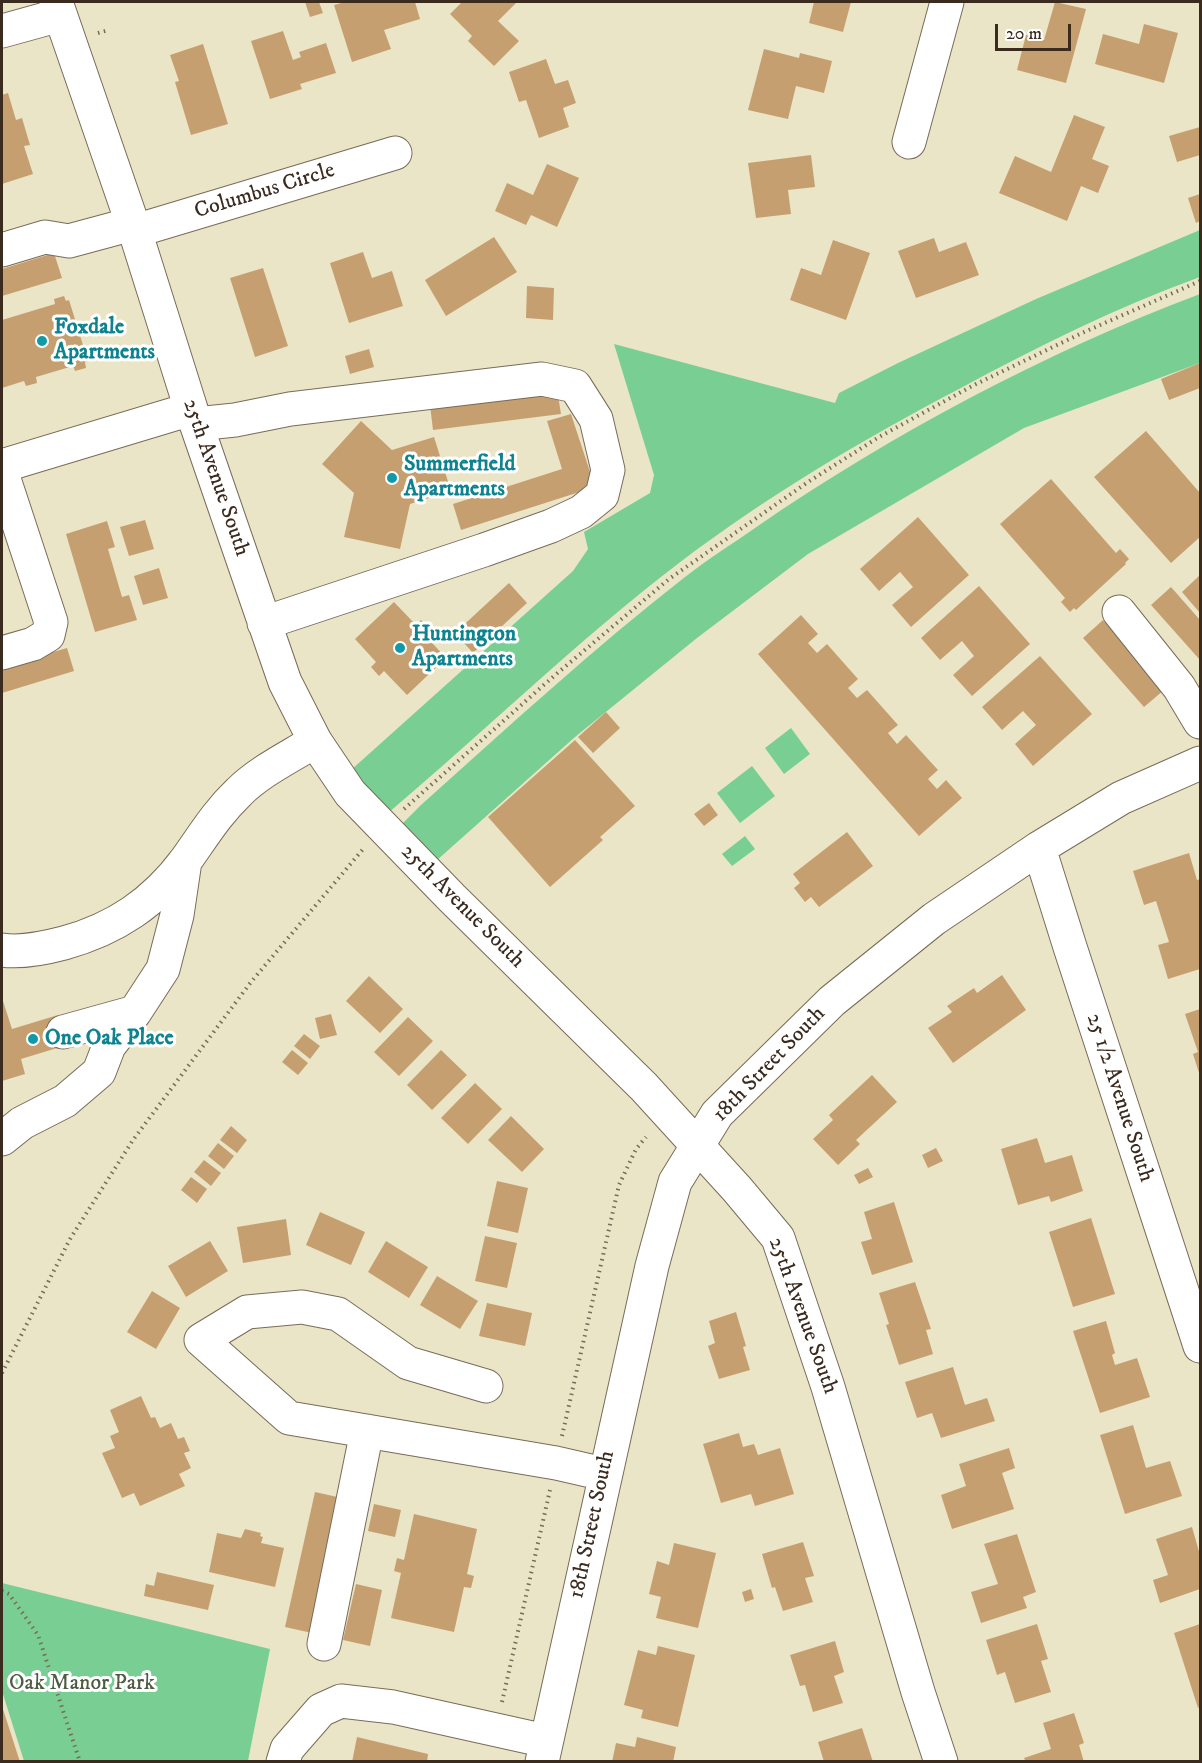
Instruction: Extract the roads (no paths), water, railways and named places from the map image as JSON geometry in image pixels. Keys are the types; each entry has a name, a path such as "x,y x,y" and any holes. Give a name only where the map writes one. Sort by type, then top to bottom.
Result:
{"street":[{"path":"909,142 946,2"},
{"path":"2,31 58,8"},
{"name":"25th Avenue South","path":"58,8 134,228 194,417 285,682 315,741 350,793 382,828 606,1048 737,1188 778,1238 828,1387 918,1692 941,1761"},
{"name":"Columbus Circle","path":"2,250 45,237 69,241 134,228 395,153"},
{"path":"2,466 194,417 235,420 290,409 542,379 575,386 596,419 608,470 602,495 581,512 551,526 484,550 264,623"},
{"path":"2,473 51,622 48,635 33,644 2,653"},
{"path":"1119,612 1179,687 1200,722"},
{"path":"2,950 49,947 87,937 122,921 153,897 185,861 213,819 241,790 315,741"},
{"name":"18th Street South","path":"544,1751 652,1266 675,1182 717,1114 832,1001 934,919 1039,848 1121,798 1200,763"},
{"name":"25 1/2 Avenue South","path":"1039,848 1200,1346"},
{"path":"2,1139 22,1123 65,1101 99,1072 110,1046 163,969 177,915 185,861"},
{"path":"63,1032 135,1012"},
{"path":"486,1386 408,1363 338,1314 302,1306 247,1312 201,1340 289,1418 556,1463 604,1474"},
{"path":"324,1644 367,1431"},
{"path":"283,1761 287,1749 321,1710 341,1701 393,1707 544,1751"}],"place":[{"name":"Foxdale Apartments","path":"42,341"},
{"name":"Summerfield Apartments","path":"392,478"},
{"name":"Huntington Apartments","path":"400,648"},
{"name":"One Oak Place","path":"33,1039"}],"park label":[{"name":"Oak Manor Park","path":"82,1684"}]}
